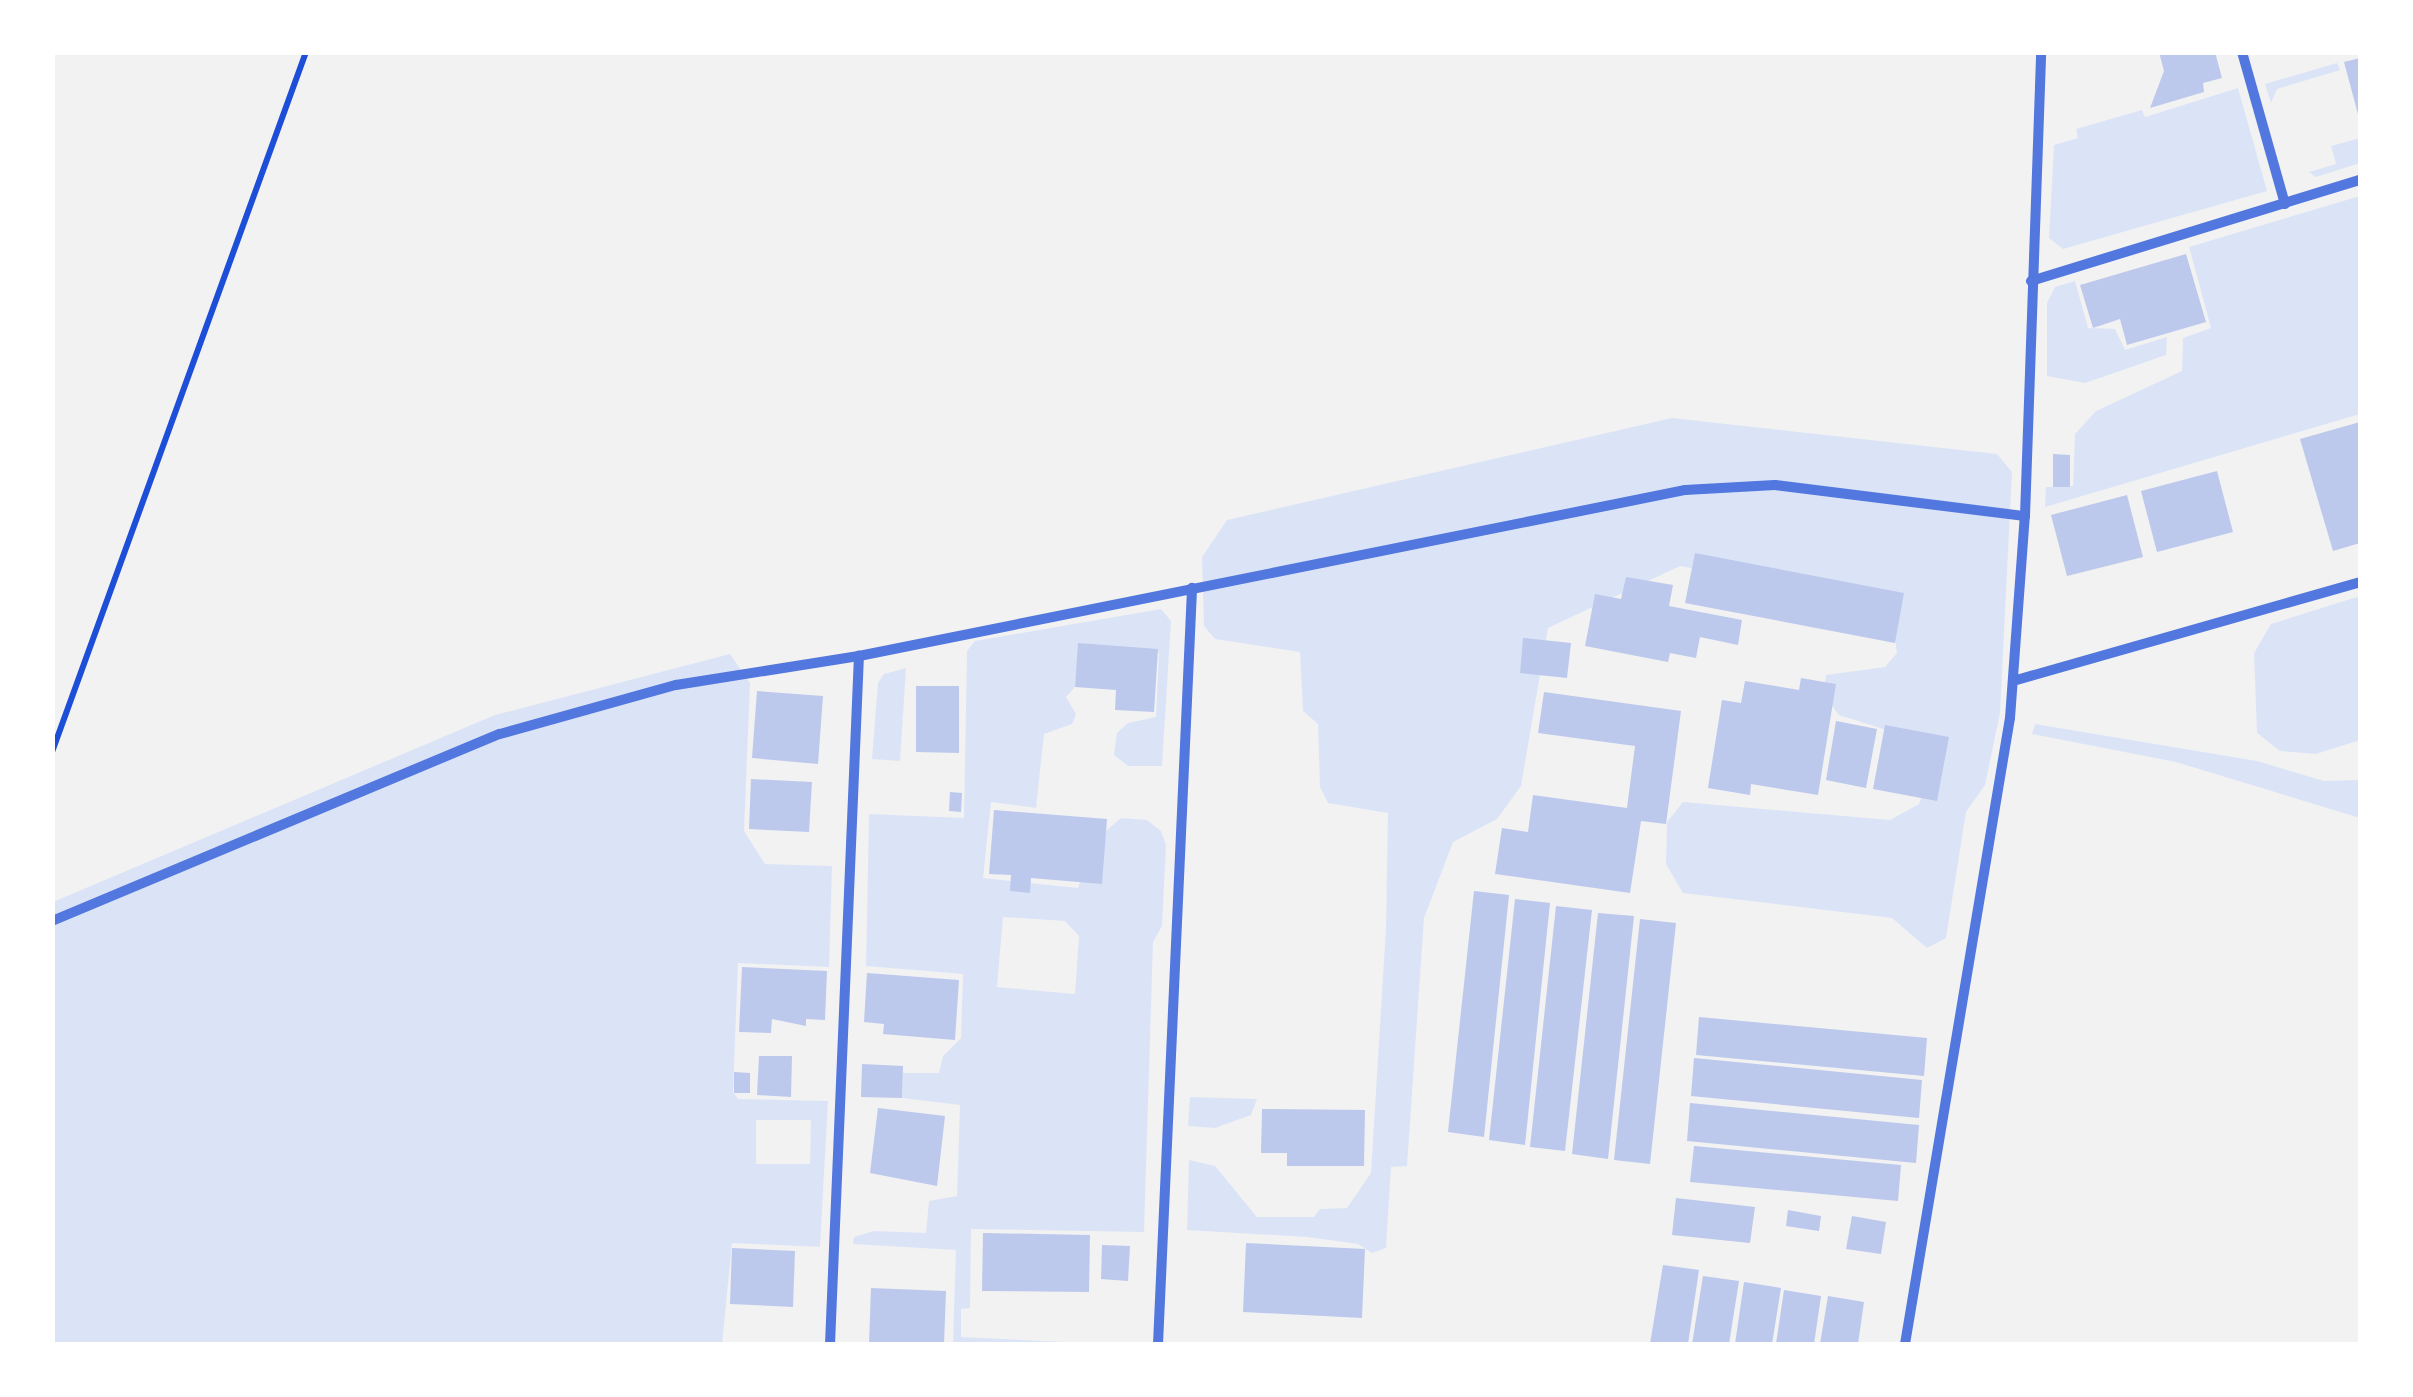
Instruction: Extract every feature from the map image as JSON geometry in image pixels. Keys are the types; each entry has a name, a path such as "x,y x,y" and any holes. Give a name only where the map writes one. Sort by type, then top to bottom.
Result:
{"street":[{"path":"1905,1344 2013,681 2025,516 2041,52"},
{"path":"2242,52 2285,204"},
{"path":"2031,281 2360,180"},
{"path":"52,921 500,734 676,685 860,656 1685,490 1775,485 2025,516"},
{"path":"2013,681 2360,582"},
{"path":"1158,1344 1192,588"},
{"path":"830,1344 860,656"}],"path":[{"path":"52,752 306,52"}],"shaded area":[{"path":"2337,63 2340,70 2277,89 2271,103 2265,84"},
{"path":"2238,88 2267,191 2063,249 2049,238 2054,145 2078,138 2076,129 2142,110 2145,117"},
{"path":"2360,138 2360,163 2316,177 2309,172 2336,164 2331,146"},
{"path":"2360,196 2360,414 2045,507 2046,487 2073,486 2075,434 2096,411 2182,371 2183,338 2211,328 2189,247"},
{"path":"2075,281 2088,328 2115,329 2125,350 2167,337 2166,355 2085,383 2047,376 2047,303 2055,287"},
{"path":"1672,418 1997,454 2012,472 2000,713 1985,785 1966,812 1946,938 1927,948 1892,918 1683,893 1666,864 1667,822 1683,802 1890,820 1919,804 1937,757 1921,741 1839,715 1823,695 1826,675 1885,667 1897,653 1890,604 1680,566 1548,628 1521,786 1497,819 1453,842 1424,918 1407,1166 1391,1167 1386,1248 1372,1253 1358,1244 1307,1237 1187,1230 1189,1160 1215,1166 1257,1217 1314,1217 1320,1209 1347,1208 1371,1173 1386,927 1388,813 1328,803 1320,787 1318,724 1303,711 1300,652 1215,639 1204,626 1202,557 1227,520"},
{"path":"2360,596 2360,740 2316,754 2280,751 2257,733 2254,653 2271,624"},
{"path":"1161,609 1171,621 1162,766 1128,766 1114,755 1117,733 1128,723 1156,717 1159,653 1079,643 1075,687 1066,697 1076,714 1072,724 1044,734 1036,808 991,802 983,878 1078,888 1092,843 1121,818 1147,820 1161,831 1166,845 1162,926 1153,942 1144,1232 971,1229 970,1308 961,1309 961,1337 1107,1344 953,1343 956,1250 853,1244 854,1237 874,1231 926,1233 929,1201 957,1196 960,1105 902,1098 903,1073 939,1073 943,1056 961,1038 963,974 866,966 869,814 964,818 967,651 975,641","holes":["1003,917 1065,921 1079,936 1075,994 997,987"]},
{"path":"730,654 750,683 744,831 765,864 832,866 829,967 738,963 733,1092 738,1099 828,1101 820,1247 732,1243 722,1344 53,1344 53,902 495,715","holes":["756,1120 811,1120 810,1164 756,1164"]},
{"path":"906,668 900,761 872,759 878,683 884,674"},
{"path":"2035,724 2257,761 2324,781 2360,780 2360,818 2176,762 2032,734"},
{"path":"1190,1097 1257,1099 1251,1115 1215,1128 1188,1126"}],"building":[{"path":"2159,52 2215,52 2222,78 2203,83 2204,92 2150,108 2164,71"},
{"path":"2360,58 2360,118 2359,118 2344,62"},
{"path":"2186,254 2206,322 2127,345 2120,319 2093,328 2080,285"},
{"path":"2360,422 2360,543 2333,551 2300,439"},
{"path":"2053,454 2070,455 2070,487 2053,487"},
{"path":"2217,471 2233,532 2157,552 2141,491"},
{"path":"2127,495 2143,557 2067,576 2051,515"},
{"path":"1695,553 1904,593 1895,643 1685,603"},
{"path":"1626,577 1673,585 1669,606 1742,620 1738,645 1700,637 1696,658 1670,653 1668,662 1585,646 1595,594 1621,599"},
{"path":"1523,638 1571,643 1567,678 1520,673"},
{"path":"1078,643 1158,649 1154,712 1115,710 1116,690 1075,687"},
{"path":"1801,678 1836,684 1818,795 1751,784 1750,795 1708,788 1722,700 1741,703 1745,681 1799,690"},
{"path":"916,686 959,686 959,753 916,752"},
{"path":"757,691 823,696 818,764 752,758"},
{"path":"1544,692 1681,711 1666,824 1641,821 1630,893 1495,874 1502,828 1528,832 1533,795 1627,808 1635,746 1538,733"},
{"path":"1836,721 1877,729 1866,788 1826,780"},
{"path":"1885,725 1949,737 1937,801 1873,789"},
{"path":"751,779 812,782 809,832 749,829"},
{"path":"950,792 962,793 961,812 949,811"},
{"path":"994,810 1107,819 1102,884 1031,878 1030,893 1010,891 1011,875 989,874"},
{"path":"1474,891 1509,895 1484,1137 1448,1132"},
{"path":"1515,899 1550,903 1525,1145 1489,1140"},
{"path":"1556,906 1592,910 1565,1151 1530,1147"},
{"path":"1598,913 1634,916 1608,1159 1572,1154"},
{"path":"1640,919 1676,923 1650,1164 1614,1160"},
{"path":"742,967 827,971 825,1020 806,1019 806,1026 772,1019 771,1033 739,1032"},
{"path":"867,973 959,980 955,1040 883,1034 884,1024 864,1022"},
{"path":"1699,1017 1927,1038 1924,1076 1696,1055"},
{"path":"759,1056 792,1056 791,1097 757,1095"},
{"path":"1694,1058 1922,1080 1919,1118 1691,1096"},
{"path":"862,1064 903,1066 902,1098 861,1097"},
{"path":"734,1072 750,1073 750,1093 734,1093"},
{"path":"1690,1103 1919,1125 1916,1163 1687,1141"},
{"path":"878,1108 945,1116 937,1186 870,1173"},
{"path":"1262,1109 1365,1110 1364,1166 1287,1166 1287,1153 1261,1153"},
{"path":"1694,1146 1901,1165 1898,1201 1690,1182"},
{"path":"1676,1198 1755,1207 1750,1243 1672,1235"},
{"path":"1788,1210 1821,1216 1819,1231 1786,1226"},
{"path":"1852,1216 1886,1222 1881,1254 1846,1249"},
{"path":"983,1233 1090,1235 1089,1292 982,1291"},
{"path":"1246,1243 1365,1249 1362,1318 1243,1312"},
{"path":"1102,1245 1130,1246 1128,1281 1101,1279"},
{"path":"732,1248 795,1251 793,1307 730,1304"},
{"path":"1663,1265 1699,1270 1688,1344 1650,1344"},
{"path":"1703,1276 1739,1281 1729,1344 1692,1344"},
{"path":"1744,1282 1781,1288 1772,1344 1735,1344"},
{"path":"871,1288 946,1291 944,1344 869,1344"},
{"path":"1784,1290 1821,1296 1814,1344 1776,1344"},
{"path":"1828,1296 1864,1302 1858,1344 1820,1344"}]}
